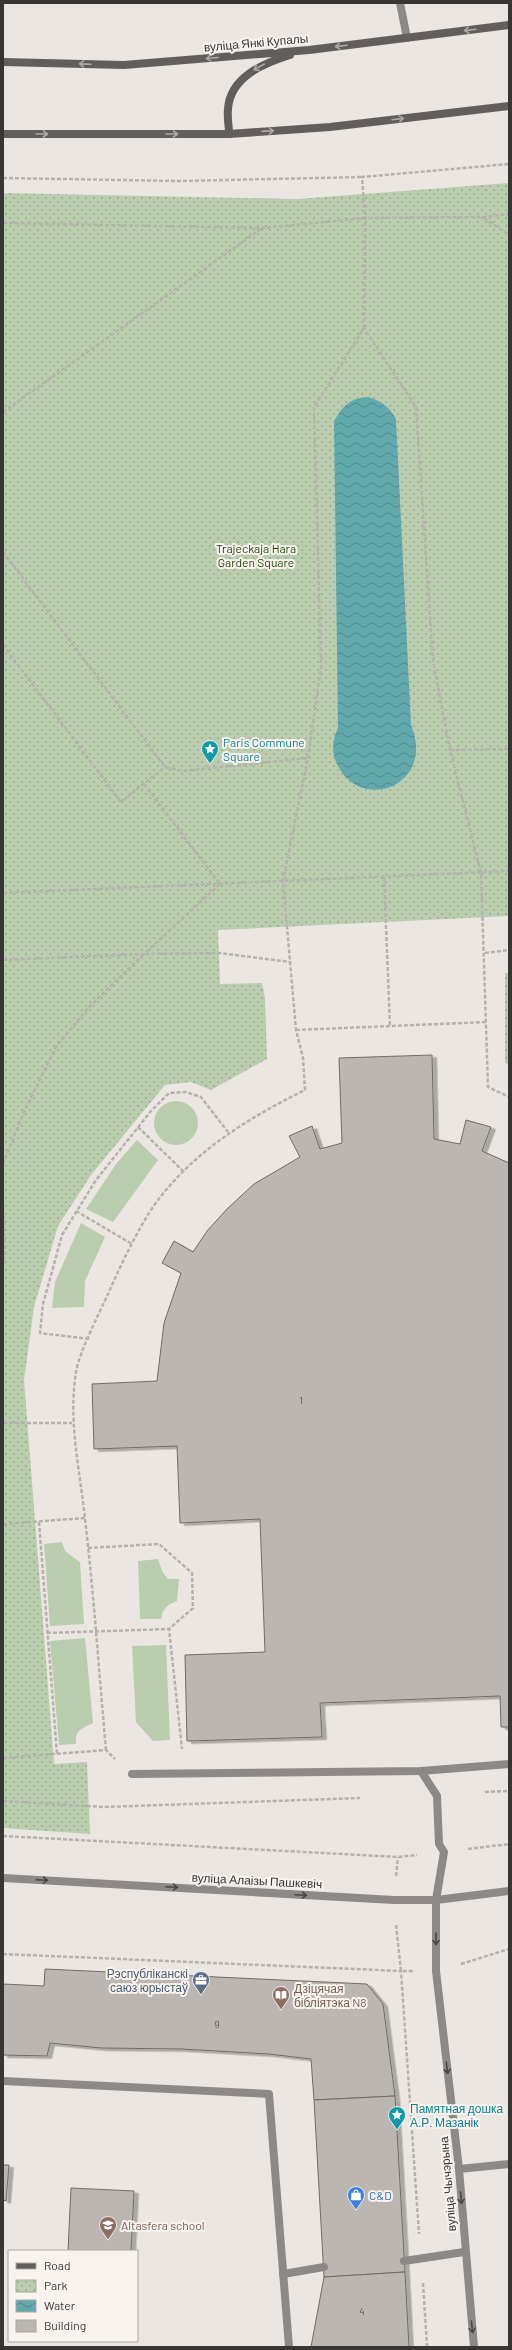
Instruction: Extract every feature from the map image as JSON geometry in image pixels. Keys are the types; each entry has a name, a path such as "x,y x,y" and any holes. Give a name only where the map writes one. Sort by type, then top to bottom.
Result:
{"main road":[{"name":"вуліца Янкі Купалы","path":"3,62 124,65 309,50 509,25"},
{"path":"229,134 228,109 231,94 241,80 257,67 309,50"},
{"path":"3,134 229,134 330,127 509,106"}],"street":[{"path":"400,3 406,38"},
{"path":"132,1774 421,1771 509,1764"},
{"path":"421,1771 437,1796 439,1844 444,1852"},
{"name":"вуліца Чычэрына","path":"444,1852 436,1900 436,1971 459,2169 464,2252 474,2347"},
{"name":"вуліца Алаізы Пашкевіч","path":"3,1878 394,1900 436,1900 509,1891"},
{"path":"3,2081 269,2094 289,2347"},
{"path":"459,2169 509,2164"},
{"path":"404,2261 464,2252"},
{"path":"283,2274 324,2267"}],"path":[{"path":"3,178 180,181 362,177 509,164"},
{"path":"132,1774 106,1750 85,1518 72,1423 76,1370 132,1244 150,1212 184,1172 228,1132 268,1108 305,1090 303,1058 296,1030 283,881 308,758 321,667 314,407 364,328 364,218 362,177"},
{"path":"3,223 262,228 364,218 484,217 509,214"},
{"path":"484,217 509,235"},
{"path":"3,412 262,228"},
{"path":"364,328 416,407 433,661 450,750 481,873 485,953 488,1087 509,1097"},
{"path":"3,552 165,767 183,771 308,758"},
{"path":"3,645 121,802 165,767"},
{"path":"450,750 509,750"},
{"path":"144,784 220,884"},
{"path":"3,893 509,871"},
{"path":"384,876 390,1026"},
{"path":"3,1164 24,1114 56,1047 89,1007 220,884"},
{"path":"485,953 509,950"},
{"path":"3,960 144,954 219,953 290,962"},
{"path":"296,1030 486,1022"},
{"path":"89,1339 40,1333 43,1304 62,1235 96,1180 138,1127 168,1093 186,1092 201,1097 228,1132"},
{"path":"138,1127 184,1172"},
{"path":"3,1203 5,1252 3,1266"},
{"path":"76,1212 132,1244"},
{"path":"3,1423 72,1423"},
{"path":"3,1524 85,1518"},
{"path":"39,1522 57,1754"},
{"path":"47,1633 169,1629 193,1608 192,1573 159,1544 88,1548"},
{"path":"169,1629 184,1773"},
{"path":"3,1758 106,1750"},
{"path":"480,1793 509,1791"},
{"path":"3,1801 104,1807 365,1798"},
{"path":"3,1836 398,1857 509,1844"},
{"path":"3,1954 401,1972 427,2347"}],"green space":[{"name":"Trajeckaja Hara Garden Square","path":"509,183 509,916 218,930 220,984 262,983 265,998 267,1059 211,1090 191,1082 165,1085 91,1175 58,1226 34,1307 24,1380 54,1764 87,1762 90,1834 3,1828 3,193 297,199"},
{"path":"505,973 509,973 509,1065 505,1063"},
{"path":"180,1101 185,1102 192,1107 197,1114 197,1132 192,1139 185,1144 172,1145 167,1144 160,1139 155,1132 154,1119 155,1114 160,1107 167,1102"},
{"path":"137,1140 158,1160 113,1222 86,1209 116,1164"},
{"path":"81,1223 105,1237 85,1281 84,1307 52,1308 55,1282"},
{"path":"62,1542 65,1551 80,1562 84,1624 50,1626 44,1544"},
{"path":"158,1559 162,1571 168,1579 179,1579 177,1601 166,1607 161,1619 140,1619 138,1561"},
{"path":"85,1638 93,1723 80,1730 76,1739 76,1744 59,1745 50,1641"},
{"path":"166,1645 170,1740 153,1741 136,1722 132,1646"}],"water":[{"path":"368,397 377,400 384,405 396,419 411,725 416,746 414,763 405,777 393,786 379,790 363,788 349,780 338,766 333,752 334,737 338,728 334,421 344,407 352,401"}],"building":[{"path":"432,1055 434,1139 460,1144 466,1120 491,1127 482,1151 509,1163 509,1727 501,1727 500,1696 320,1703 322,1737 187,1741 185,1655 265,1652 260,1519 180,1523 177,1446 94,1449 92,1384 157,1381 164,1323 181,1273 162,1263 174,1241 193,1252 207,1231 227,1209 254,1184 300,1157 289,1136 312,1126 320,1149 342,1143 339,1058"},
{"path":"45,1969 367,1984 383,2004 395,2096 314,2100 311,2059 269,2054 182,2049 101,2048 50,2043 47,2056 3,2055 3,1984 44,1986"},
{"path":"395,2096 405,2272 324,2277 314,2100"},
{"path":"3,2165 9,2165 6,2201 3,2200"},
{"path":"71,2188 134,2191 131,2250 68,2250"},
{"path":"405,2272 409,2347 311,2347 324,2277"}],"place":[{"name":"Paris Commune Square","path":"210,764"},
{"name":"Рэспубліканскі саюз юрыстаў","path":"201,1995"},
{"name":"Дзіцячая бібліятэка N8","path":"281,2010"},
{"name":"Памятная дошка А.Р. Мазанік","path":"397,2130"},
{"name":"C&D","path":"356,2210"},
{"name":"Altasfera school","path":"108,2240"}]}
